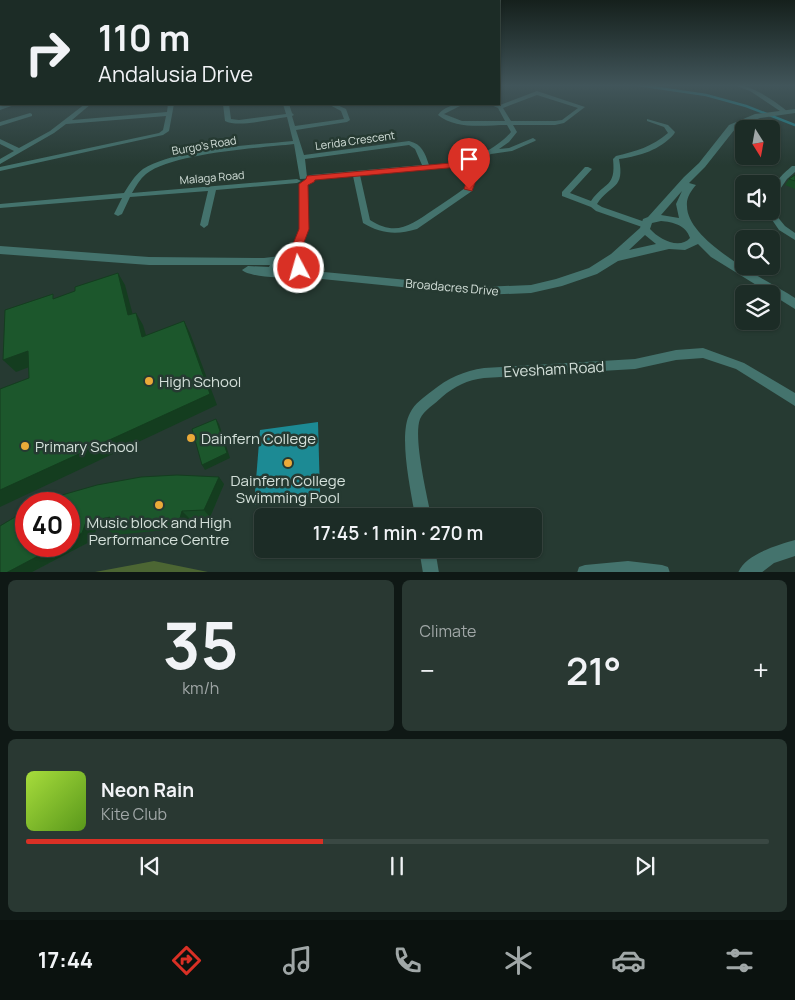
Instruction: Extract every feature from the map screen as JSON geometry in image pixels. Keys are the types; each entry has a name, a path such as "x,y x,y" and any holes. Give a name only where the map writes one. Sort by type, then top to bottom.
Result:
{"street":[{"path":"0,162 43,138 79,112"},
{"path":"227,112 228,121 239,122 290,115"},
{"path":"289,112 302,157 304,180 304,229 296,262 297,271 290,275"},
{"path":"294,128 347,120 345,112"},
{"path":"443,112 441,115 462,123 560,122 568,119 577,112"},
{"path":"490,152 512,136 514,132 503,112"},
{"path":"691,231 681,211 682,200 702,165 732,127 762,115 788,112"},
{"path":"0,169 161,134 166,131 169,114 66,122"},
{"path":"0,124 30,115"},
{"path":"594,206 592,202 616,180 618,172 617,158 640,153 659,146 671,134 672,132 668,128 649,120"},
{"path":"360,140 364,148"},
{"path":"490,152 507,151 533,140"},
{"path":"0,141 20,151"},
{"name":"Burgo's Road","path":"128,196 142,173 155,165 200,155 298,142"},
{"name":"Lerida Crescent","path":"302,157 412,143 418,147 426,167"},
{"name":"Malaga Road","path":"0,206 304,180 462,164 490,152"},
{"path":"356,174 366,221 381,230 405,230 414,227 469,189 470,183 462,164"},
{"name":"Broadacres Drive","path":"615,258 702,165"},
{"path":"780,183 795,168"},
{"path":"588,169 565,194 647,224 673,220 691,231 710,250 729,264 795,304"},
{"path":"204,225 213,188"},
{"path":"118,214 128,196"},
{"path":"776,220 782,228 795,237"},
{"path":"647,224 654,238 729,264"},
{"name":"Broadacres Drive","path":"277,266 281,275 312,274 449,289 502,291 530,289 558,283 593,270 615,258 651,248 693,243 696,240 691,231"},
{"name":"Broadacres Drive","path":"0,250 148,261 277,266 296,262 312,274"},
{"name":"Evesham Road","path":"422,508 412,437 413,420 427,402 442,389 463,377 484,373 635,364 676,355 703,353 740,366 795,400"},
{"path":"746,572 770,556 795,548"},
{"path":"428,558 430,572"},
{"path":"585,572 628,569 662,572"}],"green space":[{"path":"154,561 208,572 95,572"}],"water":[{"name":"Dainfern College Swimming Pool","path":"318,422 320,495 254,505 260,430"}],"building":[{"path":"795,175 795,181 789,179"},
{"name":"High School","path":"118,273 128,315 136,313 142,337 184,321 210,394 0,490 0,389 29,378 28,351 3,360 5,310 53,294 53,299 75,291 75,287"},
{"path":"216,419 227,453 202,465 192,429"},
{"name":"Music block and High Performance Centre","path":"177,475 219,477 204,510 182,511 179,522 106,528 110,517 86,522 80,534 80,492 72,492 97,485 141,477"},
{"path":"15,517 15,557 36,557 8,572 0,572 0,526"}],"waterway":[{"path":"761,112 795,125"}],"place":[{"name":"High School","path":"149,381"},
{"name":"Dainfern College","path":"191,438"},
{"name":"Primary School","path":"25,446"},
{"name":"Dainfern College Swimming Pool","path":"288,463"},
{"name":"Music block and High Performance Centre","path":"159,505"}],"route":[{"path":"299,268 298,262 292,259 304,229 304,184 309,182 310,178 462,164 470,183 469,189"}]}
